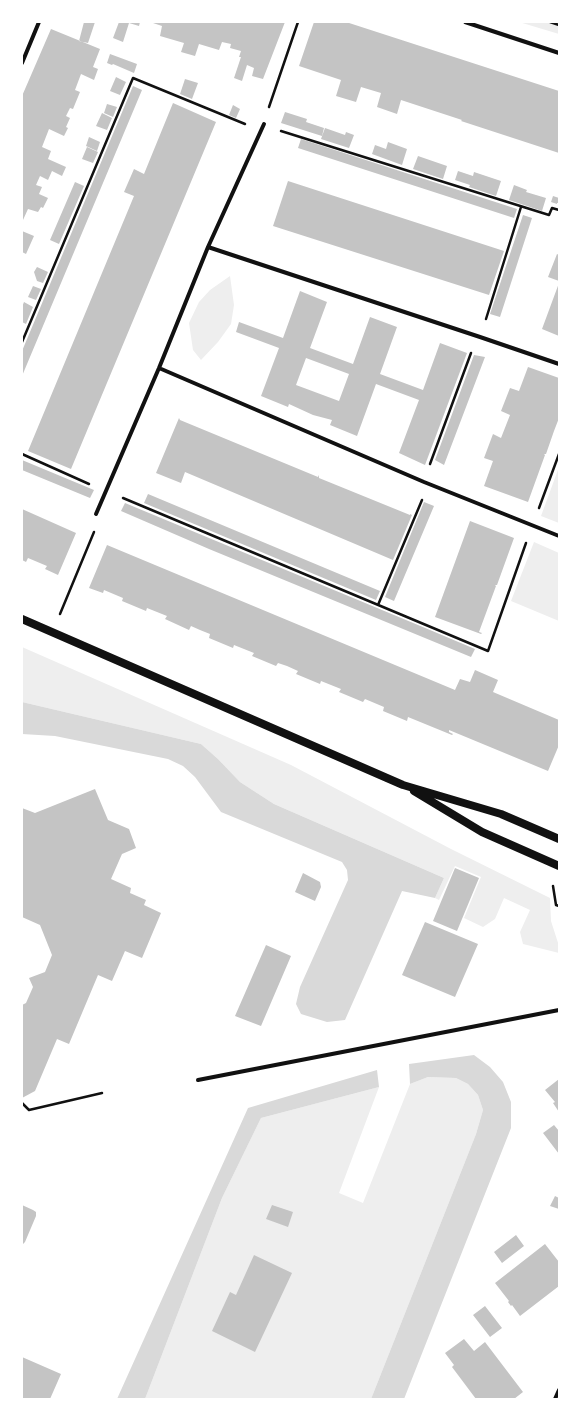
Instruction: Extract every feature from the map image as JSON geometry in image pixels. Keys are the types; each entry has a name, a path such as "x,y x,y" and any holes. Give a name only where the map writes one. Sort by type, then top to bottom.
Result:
{"main road":[{"path":"22,619 403,785 482,832 559,866"},
{"path":"403,785 501,814 559,839"}],"street":[{"path":"22,63 39,22"},
{"path":"465,22 559,53"},
{"path":"96,514 159,368 208,247 264,124"},
{"path":"208,247 480,336 559,364"},
{"path":"159,368 429,484 559,536"},
{"path":"198,1080 559,1010"},
{"path":"555,1399 559,1390"}],"path":[{"path":"264,124 298,22"},
{"path":"550,22 559,25"},
{"path":"22,454 106,491 488,651 532,525 559,454"},
{"path":"378,605 429,484"},
{"path":"52,631 94,534 96,514"},
{"path":"22,1103 29,1110 102,1093"}],"shaded area":[{"path":"519,22 559,22 559,34"},
{"path":"230,276 234,305 231,324 218,342 201,360 193,350 189,323 199,302 210,290"},
{"path":"559,467 559,523 541,516"},
{"path":"534,542 559,553 559,621 511,601"},
{"path":"22,647 291,765 451,849 550,898 551,921 559,946 559,953 523,944 520,932 530,910 504,898 495,919 483,927 464,918 481,877 455,866 439,900 435,898 444,878 274,804 240,782 201,744 22,702"},
{"path":"22,702 201,744 240,782 274,804 444,878 435,898 402,891 345,1020 327,1022 301,1014 296,1004 300,987 348,880 347,870 342,862 221,812 195,777 183,766 168,759 55,736 22,734"},
{"path":"474,1055 490,1067 503,1082 511,1102 511,1128 404,1399 371,1399 476,1134 483,1110 478,1095 468,1084 456,1078 428,1077 410,1084 409,1064"},
{"path":"377,1070 379,1087 261,1118 222,1198 145,1399 117,1399 248,1108"},
{"path":"428,1077 456,1078 468,1084 478,1095 483,1110 476,1134 371,1399 145,1399 222,1198 261,1118 379,1087 339,1193 363,1203 410,1084"}],"building":[{"path":"84,22 95,22 88,43 79,41"},
{"path":"119,22 140,22 139,26 129,23 123,42 113,38"},
{"path":"150,22 285,22 263,79 252,76 254,68 247,65 242,81 234,78 241,57 239,57 241,51 230,48 231,44 222,42 219,50 199,44 195,56 181,52 184,43 160,36 162,26"},
{"path":"314,22 346,22 559,91 559,153 401,100 397,114 377,107 381,93 361,87 356,102 336,96 341,80 299,66"},
{"path":"51,29 100,49 93,67 98,69 94,80 81,74 75,90 80,92 73,109 70,108 66,116 70,118 66,127 68,128 64,136 49,129 42,147 51,151 48,159 66,167 62,176 52,171 48,180 40,176 36,185 42,187 39,194 48,198 43,208 41,207 38,212 28,209 22,220 22,96"},
{"path":"110,54 137,64 134,73 107,63"},
{"path":"116,77 126,82 120,95 110,91"},
{"path":"185,79 198,83 192,99 180,94"},
{"path":"133,86 142,90 22,376 22,351"},
{"path":"173,103 216,122 71,469 28,451 134,196 124,192 134,169 144,174"},
{"path":"107,104 117,107 113,117 104,113"},
{"path":"233,105 240,109 236,118 229,115"},
{"path":"285,112 307,119 306,122 324,128 322,136 281,123"},
{"path":"102,113 112,118 107,130 96,126"},
{"path":"325,128 345,135 346,132 354,135 349,148 321,139"},
{"path":"89,137 100,142 97,151 86,146"},
{"path":"301,139 517,209 514,218 298,148"},
{"path":"388,142 407,149 402,165 372,154 375,145 386,149"},
{"path":"87,147 98,152 93,163 82,159"},
{"path":"418,156 447,166 443,179 413,169"},
{"path":"458,171 473,176 474,172 501,181 496,196 469,187 470,185 455,180"},
{"path":"288,181 504,251 489,295 273,226"},
{"path":"75,182 84,186 59,244 50,240"},
{"path":"514,185 527,190 526,192 546,198 542,211 509,200"},
{"path":"553,196 559,198 559,203 557,204 551,202"},
{"path":"523,215 532,218 500,317 490,314"},
{"path":"22,231 34,236 26,254 22,252"},
{"path":"557,254 559,255 559,281 548,277"},
{"path":"37,267 48,272 43,283 37,281 34,272"},
{"path":"559,283 559,336 542,329"},
{"path":"33,286 41,289 36,300 28,297"},
{"path":"300,291 327,302 310,348 353,364 370,317 397,327 380,374 423,390 440,343 467,353 425,465 399,453 419,400 376,384 357,436 330,425 332,420 313,415 289,404 288,407 261,396 279,348 236,332 239,322 283,338","holes":["306,358 349,374 339,401 296,385"]},
{"path":"24,302 33,307 26,324 22,322 22,307"},
{"path":"474,355 485,357 444,465 435,460"},
{"path":"528,367 559,378 559,418 546,454 544,454 545,455 528,502 484,486 493,461 484,458 493,434 501,438 510,415 501,411 510,388 519,391"},
{"path":"179,418 180,420 318,477 319,475 319,478 412,515 393,560 185,472 181,483 156,473"},
{"path":"22,460 94,490 90,498 22,470"},
{"path":"148,494 380,591 376,600 144,503"},
{"path":"424,502 434,506 394,601 385,597"},
{"path":"125,503 475,649 471,657 209,549 121,511"},
{"path":"22,509 76,533 58,575 45,569 47,566 28,558 26,562 22,560"},
{"path":"470,521 514,538 479,632 482,633 481,634 435,617"},
{"path":"107,545 455,690 460,679 470,682 475,670 498,680 493,692 559,720 559,745 548,771 449,730 449,732 453,734 452,735 408,717 407,721 383,711 384,707 365,699 363,702 339,692 341,689 321,681 320,684 296,674 298,671 287,666 278,663 276,666 252,656 254,653 234,645 233,648 209,638 210,634 191,626 189,630 165,619 167,616 147,608 146,611 122,601 123,598 104,590 103,593 89,588"},
{"path":"95,789 108,820 129,829 136,848 122,854 111,879 131,888 130,893 146,900 144,905 161,913 142,958 125,951 112,981 98,975 69,1044 57,1039 35,1091 22,1098 22,1005 26,1003 33,987 29,978 45,972 52,955 40,925 22,917 22,808 35,813"},
{"path":"455,868 479,878 457,931 433,921"},
{"path":"303,873 320,882 321,887 315,901 295,892"},
{"path":"425,922 478,944 455,997 402,975"},
{"path":"266,945 291,956 261,1026 235,1016"},
{"path":"559,1079 559,1112 553,1103 555,1102 545,1090"},
{"path":"554,1125 559,1131 559,1154 543,1133"},
{"path":"555,1196 559,1198 559,1209 550,1206"},
{"path":"22,1205 36,1212 36,1216 25,1242 22,1245"},
{"path":"272,1205 293,1212 288,1227 266,1219"},
{"path":"516,1235 524,1246 502,1263 494,1252"},
{"path":"545,1244 559,1262 559,1286 520,1316 495,1283"},
{"path":"254,1255 292,1273 255,1352 212,1331 230,1292 236,1295"},
{"path":"485,1306 502,1328 490,1337 473,1315"},
{"path":"464,1339 474,1351 485,1342 523,1392 514,1399 476,1399 452,1367 454,1365 445,1353"},
{"path":"22,1357 61,1374 50,1399 22,1399"}]}
